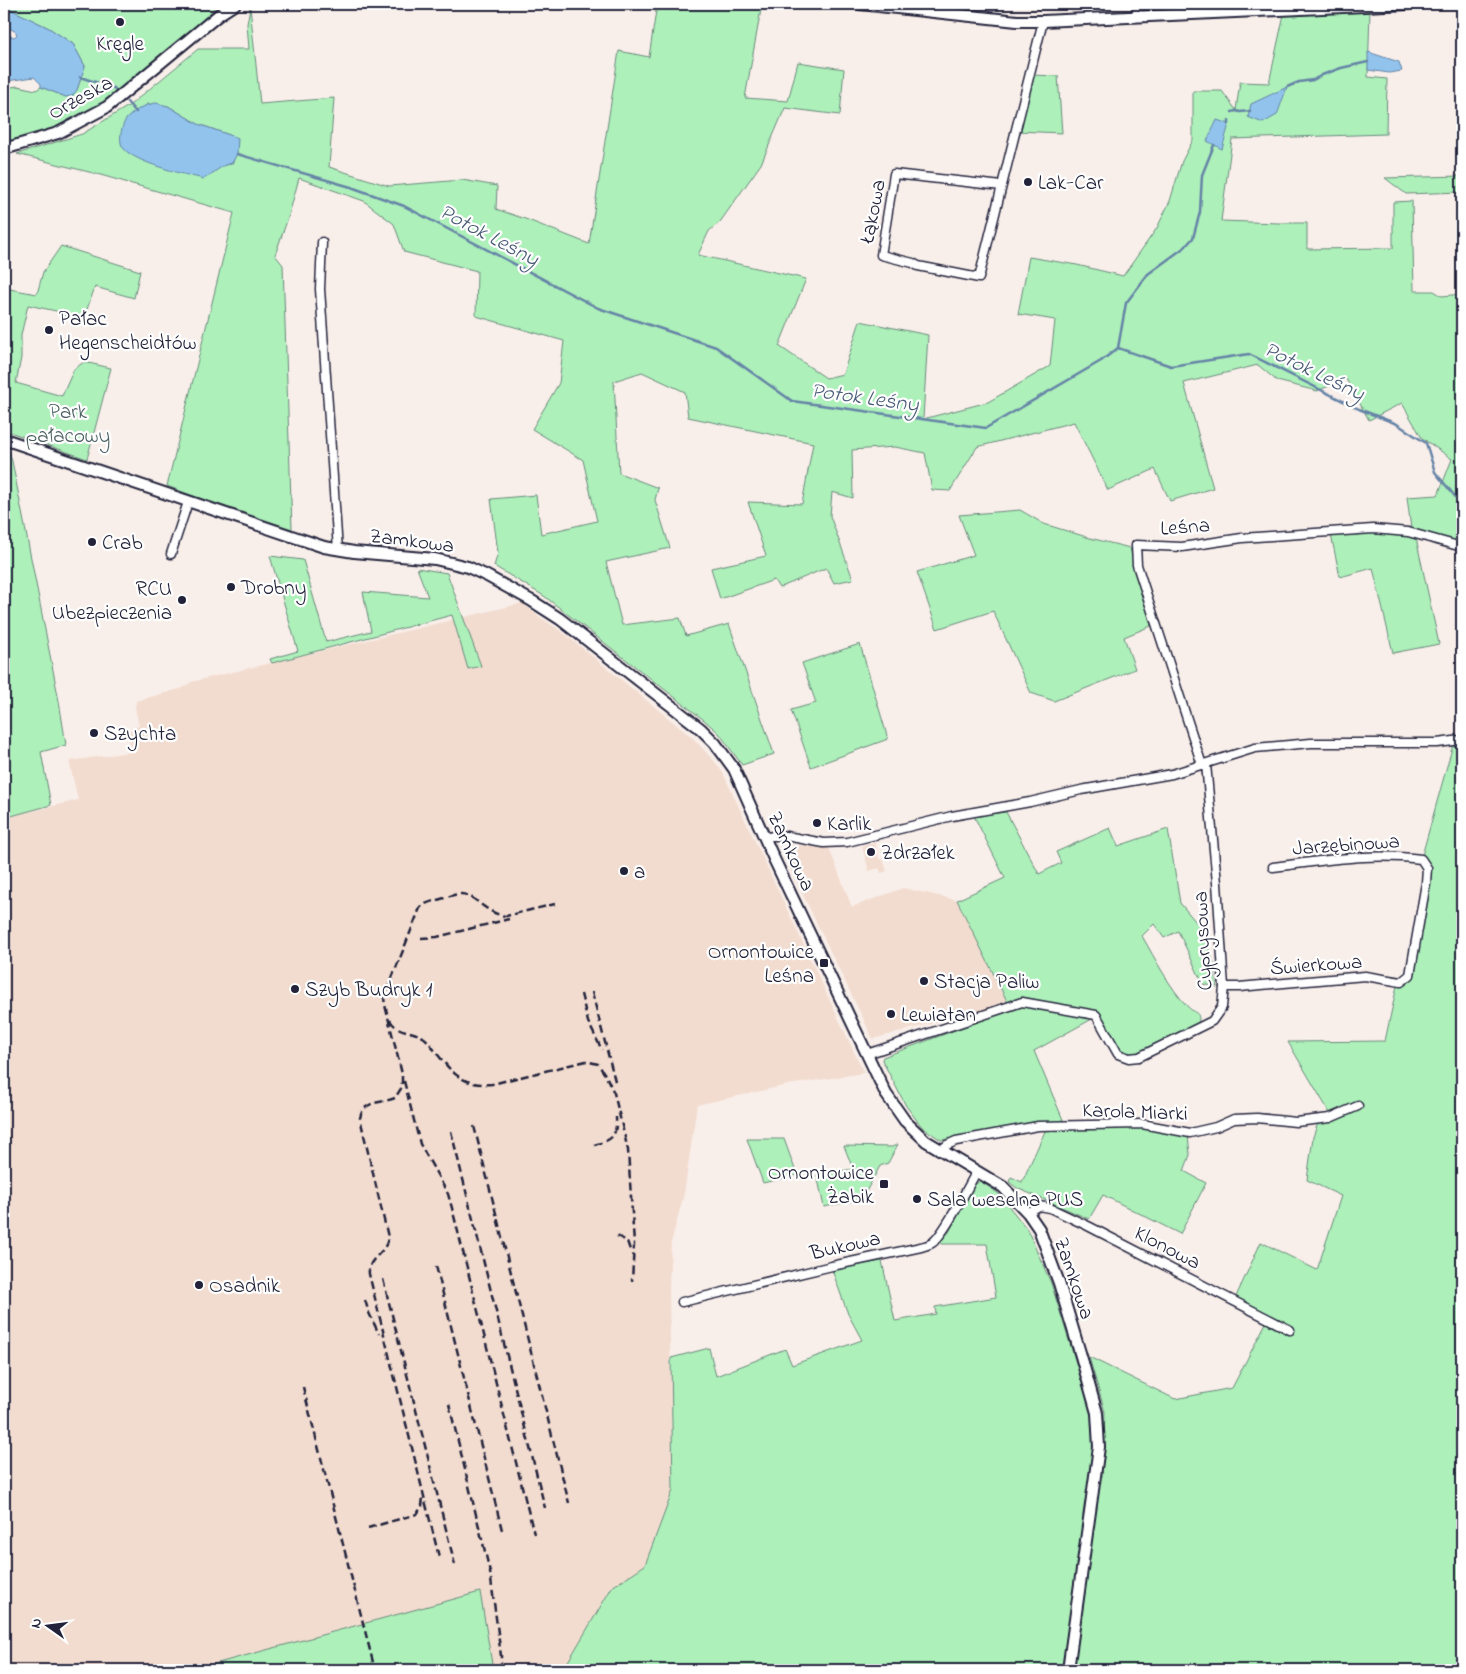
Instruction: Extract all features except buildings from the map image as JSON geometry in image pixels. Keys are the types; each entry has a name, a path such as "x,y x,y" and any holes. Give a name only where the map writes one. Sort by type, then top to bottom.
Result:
{"street":[{"name":"Orzeska","path":"4,149 58,133 107,107 234,4"},
{"path":"860,4 1018,21 1407,4"},
{"path":"1136,16 1137,4"},
{"name":"Łąkowa","path":"1002,186 894,174 881,255 914,263 918,266 979,278 1002,186 1043,21"},
{"path":"322,242 320,289 338,550"},
{"name":"Zamkowa","path":"4,439 299,540 338,550 418,557 446,561 468,567 542,607 701,729 716,744 734,769 886,1094 915,1133 940,1151 977,1170 1003,1187 1028,1213 1039,1229 1059,1282 1096,1413 1099,1447 1068,1670"},
{"path":"170,554 188,502"},
{"name":"Leśna","path":"1204,764 1137,565 1136,545 1182,547 1242,538 1373,529 1408,532 1462,548"},
{"path":"765,838 786,836 824,843 847,842 952,816 1081,790 1155,778 1255,748 1284,744 1437,743 1462,740"},
{"name":"Cyprysowa","path":"867,1054 1022,1002 1096,1016 1118,1054 1129,1058 1139,1057 1212,1021 1222,1007 1224,987 1217,883 1204,764"},
{"name":"Jarzębinowa","path":"1273,867 1342,858 1397,856 1421,859"},
{"name":"Świerkowa","path":"1224,987 1240,988 1365,976 1401,982 1410,975 1426,883 1427,868 1421,859"},
{"name":"Karola Miarki","path":"940,1151 956,1141 1038,1126 1142,1124 1190,1133 1216,1127 1234,1119 1257,1118 1296,1122 1330,1118 1358,1106"},
{"name":"Bukowa","path":"682,1302 932,1243 956,1207 977,1170"},
{"name":"Klonowa","path":"1028,1213 1039,1206 1050,1208 1290,1330"}],"shaded area":[{"path":"523,603 565,634 693,738 716,763 723,773 864,1073 788,1085 697,1105 684,1194 671,1243 669,1290 673,1490 645,1565 612,1587 563,1670 4,1670 4,818 78,800 69,761 130,752 129,730 139,726 135,708 136,701 183,688 191,682"},
{"name":"Zdrzałek","path":"875,843 879,859 883,859 887,871 881,873 879,868 869,871 862,846"},
{"path":"783,844 829,848 852,907 903,888 957,900 1008,1003 873,1039 783,854"}],"green space":[{"path":"4,4 218,4 207,16 103,105 54,129 4,143 4,86 5,88 18,86 36,90 41,87 66,97 77,90 85,66 73,44 49,28 4,6"},
{"path":"657,4 762,4 745,98 788,101 798,62 844,69 840,115 785,108 761,164 720,222 709,231 698,255 806,279 779,346 826,378 843,374 860,321 928,335 923,419 988,402 1050,366 1055,320 1018,314 1029,257 1077,265 1123,276 1157,228 1170,201 1182,161 1193,140 1193,91 1222,91 1236,110 1240,82 1269,83 1284,14 1370,10 1368,77 1387,79 1386,134 1232,139 1221,221 1307,223 1307,249 1393,248 1393,202 1412,201 1414,291 1434,291 1442,296 1462,294 1462,546 1411,529 1407,497 1438,495 1452,459 1422,438 1402,403 1369,420 1346,379 1317,391 1277,381 1258,365 1184,383 1213,488 1170,501 1155,469 1108,490 1074,422 977,447 950,491 932,490 925,453 895,447 852,450 853,498 832,492 830,516 853,579 834,583 826,568 779,588 774,580 720,599 711,568 766,556 748,502 802,504 813,443 688,417 685,392 642,372 614,381 619,473 658,488 655,500 670,548 606,562 622,625 680,618 686,636 729,624 774,754 742,765 719,733 704,720 544,596 494,566 498,553 491,499 536,495 541,534 597,521 583,460 532,429 559,383 564,341 476,316 477,271 404,252 394,224 364,201 299,178 275,255 283,265 292,529 167,486 234,213 97,174 17,154 82,134 130,105 198,49 249,49 247,24 250,7 260,104 334,98 329,167 389,186 462,180 497,186 496,209 589,244 619,51 649,57","holes":["148,104 168,106 198,124 238,138 233,163 223,166 126,119"]},
{"path":"1030,75 1058,76 1062,133 1016,131"},
{"path":"1462,176 1462,192 1406,194 1385,178"},
{"name":"Park pałacowy","path":"61,246 140,271 134,298 95,287 81,326 56,311 28,305 21,335 21,358 16,383 62,396 74,369 84,362 111,368 87,459 4,430 4,288 37,294 43,272"},
{"path":"4,448 9,452 12,461 66,745 41,752 51,805 4,818"},
{"path":"1020,510 1044,524 1130,548 1151,626 1124,637 1135,669 1054,701 1031,693 993,611 937,629 917,572 974,555 959,515"},
{"path":"1374,532 1397,533 1416,538 1439,644 1393,653 1373,568 1340,577 1331,535"},
{"path":"270,556 303,560 326,642 371,631 363,592 428,597 417,568 447,573 481,666 468,669 452,615 272,663 270,659 298,651"},
{"path":"860,644 888,739 811,767 791,710 816,703 802,663"},
{"path":"1462,740 1462,1670 563,1670 612,1587 645,1565 673,1490 671,1358 709,1348 716,1376 785,1349 792,1365 862,1340 848,1314 832,1270 882,1261 895,1321 936,1314 935,1307 996,1297 987,1244 941,1244 974,1185 980,1181 998,1193 1027,1229 1051,1283 1091,1411 1094,1446 1088,1491 1102,1477 1105,1412 1089,1357 1175,1399 1232,1388 1268,1319 1234,1301 1261,1242 1317,1270 1341,1196 1307,1180 1313,1137 1319,1120 1331,1115 1288,1042 1385,1041 1398,981 1410,975 1427,868 1421,859 1454,741"},
{"path":"1006,812 1039,874 1061,863 1056,852 1110,828 1118,846 1168,829 1180,903 1201,928 1214,964 1217,987 1203,984 1178,931 1164,938 1154,924 1142,936 1175,991 1188,1007 1198,1015 1198,1025 1159,1046 1127,1054 1120,1051 1117,1047 1099,1013 1023,997 1008,1003 957,900 1005,878 974,816"},
{"path":"1023,1005 1085,1016 1092,1019 1034,1051 1064,1122 1035,1122 1031,1125 941,1140 922,1127 906,1106 882,1060 883,1057"},
{"path":"1147,1127 1188,1135 1190,1155 1184,1171 1206,1183 1180,1234 1103,1195 1089,1219 1017,1188 1009,1182 1011,1177 1022,1182 1046,1129"},
{"path":"747,1139 784,1139 797,1175 763,1183"},
{"path":"898,1144 888,1163 880,1166 862,1199 824,1207 817,1175 853,1169 844,1146 892,1147"},
{"path":"480,1592 493,1670 196,1669"}],"water":[{"path":"4,6 49,28 73,44 85,66 77,90 72,96 66,97 41,87 41,84 34,77 7,81 4,76 4,35 14,37 17,35 16,32 4,25"},
{"path":"1368,52 1399,62 1402,71 1389,73 1368,70"},
{"path":"1287,87 1277,115 1263,123 1248,117 1251,104"},
{"path":"156,103 168,106 198,124 238,138 237,154 232,163 223,166 204,179 160,167 127,152 122,146 121,140 121,132 126,119 147,105"},
{"path":"1217,120 1229,124 1222,149 1207,141"}],"waterway":[{"path":"1287,87 1299,82 1313,80 1341,68 1368,62"},
{"path":"80,77 114,88 117,92"},
{"path":"127,102 136,112"},
{"path":"1232,112 1250,111"},
{"path":"1118,348 1126,303 1148,274 1185,247 1193,238 1200,212 1202,175 1214,145"},
{"name":"Potok Leśny","path":"237,154 351,187 404,206 598,308 716,347 792,401 986,428 1101,361 1118,348 1171,366 1249,354 1359,409 1397,424 1426,443 1435,472 1462,505"}],"railway":[{"path":"439,1557 369,1274 371,1263 384,1248 388,1237 360,1118 362,1112 369,1105 395,1098 402,1087 402,1074 384,998 420,908 430,902 461,894 471,897 492,912 506,916 555,904"},
{"path":"421,938 437,937 509,919"},
{"path":"592,992 616,1085"},
{"path":"581,994 588,1022 602,1050"},
{"path":"390,1020 397,1027 425,1038 453,1072 473,1083 492,1084 586,1061 598,1064 614,1093 628,1150 634,1244 632,1281"},
{"path":"404,1081 420,1144 448,1194 534,1534"},
{"path":"594,1145 612,1137 616,1129 616,1117"},
{"path":"474,1126 569,1503"},
{"path":"451,1131 545,1508"},
{"path":"617,1236 627,1241 631,1253"},
{"path":"436,1266 502,1530"},
{"path":"383,1279 455,1565"},
{"path":"365,1300 379,1334"},
{"path":"303,1387 375,1670"},
{"path":"449,1404 490,1572 501,1656 501,1670"},
{"path":"368,1528 417,1514 422,1506 423,1497"}],"place":[{"name":"Kręgle","path":"120,22"},
{"name":"Lak-Car","path":"1028,182"},
{"name":"Pałac Hegenscheidtów","path":"49,330"},
{"name":"Crab","path":"92,542"},
{"name":"Drobny","path":"231,587"},
{"name":"RCU Ubezpieczenia","path":"182,600"},
{"name":"Szychta","path":"94,733"},
{"name":"Karlik","path":"817,823"},
{"name":"Zdrzałek","path":"871,852"},
{"name":"a","path":"624,871"},
{"name":"Ornontowice Leśna","path":"824,963"},
{"name":"Stacja Paliw","path":"924,981"},
{"name":"Szyb Budryk 1","path":"295,989"},
{"name":"Lewiatan","path":"891,1014"},
{"name":"Ornontowice Żabik","path":"884,1184"},
{"name":"Sala weselna PUS","path":"917,1199"},
{"name":"Osadnik","path":"199,1285"}]}
